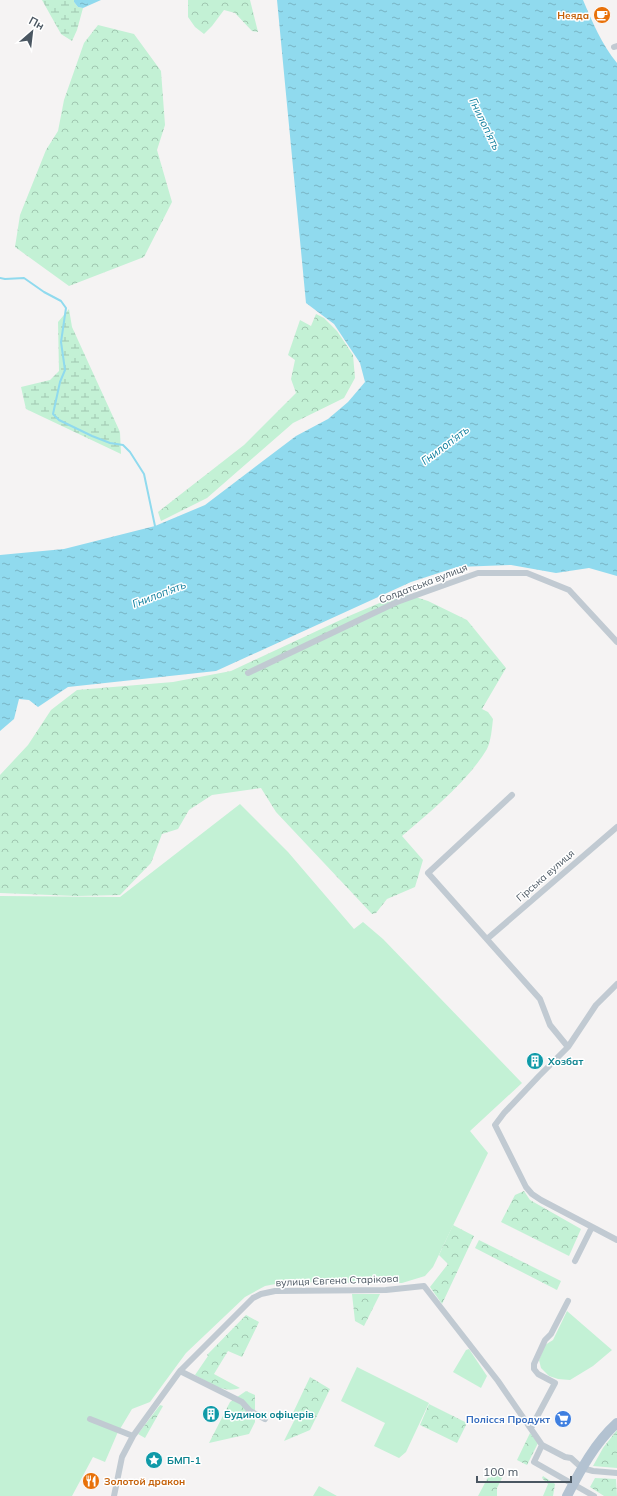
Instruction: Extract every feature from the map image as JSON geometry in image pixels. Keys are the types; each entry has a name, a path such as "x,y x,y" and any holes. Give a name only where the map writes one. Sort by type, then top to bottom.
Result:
{"main road":[{"path":"568,1496 582,1468 601,1439 617,1423"}],"street":[{"name":"Солдатська вулиця","path":"248,673 397,602 478,573 527,573 569,590 617,642"},
{"path":"512,794 428,874 540,999 550,1025 568,1047"},
{"name":"Гірська вулиця","path":"487,939 617,827"},
{"path":"617,984 596,1005 568,1047 524,1092 495,1125 526,1187 532,1194 540,1200 617,1240"},
{"path":"575,1261 592,1227"},
{"name":"вулиця Євгена Старікова","path":"116,1496 122,1458 133,1436 180,1371 253,1298 274,1290 386,1290 424,1286 498,1381 542,1445 565,1457 571,1458 582,1468"},
{"path":"531,1428 555,1383 538,1374 534,1369 534,1364 545,1340 551,1334 568,1301"},
{"path":"180,1371 242,1402 250,1411 265,1419"},
{"path":"90,1419 133,1436"},
{"path":"542,1445 534,1462 594,1496"},
{"path":"582,1468 593,1471 617,1473"}],"green space":[{"path":"42,0 74,0 78,7 83,8 77,30 72,41 61,34"},
{"path":"188,0 250,0 258,32 252,31 235,13 224,10 204,34 195,27 188,17"},
{"path":"98,25 134,34 161,71 165,125 157,150 172,202 144,257 69,286 15,247 20,215 46,150 58,131 64,100 84,43"},
{"path":"69,309 72,327 120,432 121,454 26,409 21,387 50,380 59,371 58,322"},
{"path":"316,314 324,318 337,331 353,355 355,378 344,398 293,423 207,498 161,521 158,512 244,445 296,393 291,379 295,360 288,355 300,320 311,326"},
{"path":"403,593 428,601 467,620 506,668 482,709 488,712 493,719 487,749 470,773 402,836 423,860 415,887 387,899 376,913 372,914 276,812 261,788 212,795 189,810 178,829 162,834 151,863 120,895 76,896 0,893 0,775 28,745 51,710 77,690 173,682 231,671 349,616"},
{"path":"240,804 288,852 354,929 363,922 383,939 522,1083 470,1131 488,1153 433,1267 425,1276 402,1283 286,1282 265,1286 245,1297 186,1353 150,1402 132,1409 117,1434 105,1462 93,1457 72,1496 0,1496 0,896 120,897"},
{"path":"524,1191 530,1200 581,1229 569,1256 501,1222 515,1195"},
{"path":"453,1225 474,1236 442,1304 430,1287 448,1264 439,1255"},
{"path":"479,1240 561,1281 557,1290 475,1248"},
{"path":"352,1294 380,1294 364,1326 355,1321"},
{"path":"567,1311 612,1350 593,1366 570,1380 558,1379 549,1376 541,1368 539,1360 545,1345 553,1340"},
{"path":"246,1315 259,1322 242,1357 228,1351 214,1374 240,1388 228,1390 222,1389 195,1375 208,1356 207,1355"},
{"path":"469,1349 487,1376 481,1388 453,1372 466,1350"},
{"path":"357,1367 429,1403 406,1452 399,1458 374,1446 385,1423 341,1401"},
{"path":"310,1377 330,1389 310,1430 284,1441 295,1419 291,1417"},
{"path":"246,1391 255,1395 255,1422 249,1434 209,1443 230,1402"},
{"path":"429,1404 467,1423 457,1443 420,1425"},
{"path":"160,1405 163,1406 145,1438 138,1434"},
{"path":"617,1430 617,1468 593,1466 603,1448"},
{"path":"530,1433 538,1443 527,1465 517,1460"},
{"path":"493,1468 504,1474 497,1488 497,1496 478,1496"},
{"path":"543,1476 555,1484 553,1496 543,1496 548,1484 542,1478"},
{"path":"595,1478 616,1479 617,1496 604,1496 590,1487"},
{"path":"319,1486 337,1496 313,1496"}],"water":[{"path":"74,0 101,0 83,8 78,7"},
{"name":"Гнилоп'ять","path":"277,0 583,0 602,41 617,63 617,576 589,568 556,573 511,565 457,567 411,582 216,671 68,687 38,707 29,700 19,699 14,719 0,731 0,555 64,549 155,526 205,505 296,436 328,419 348,402 365,382 360,363 334,324 306,303"}],"waterway":[{"path":"0,278 24,278 44,292 61,301 66,308 61,342 65,370 60,382 53,414 59,420 92,436 110,443 123,445 130,452 144,474 155,526"}],"place":[{"name":"Неяда","path":"602,15"},
{"name":"Хозбат","path":"535,1061"},
{"name":"Будинок офіцерів","path":"211,1414"},
{"name":"Полісся Продукт","path":"563,1419"},
{"name":"БМП-1","path":"154,1460"},
{"name":"Золотой дракон","path":"91,1481"}]}
